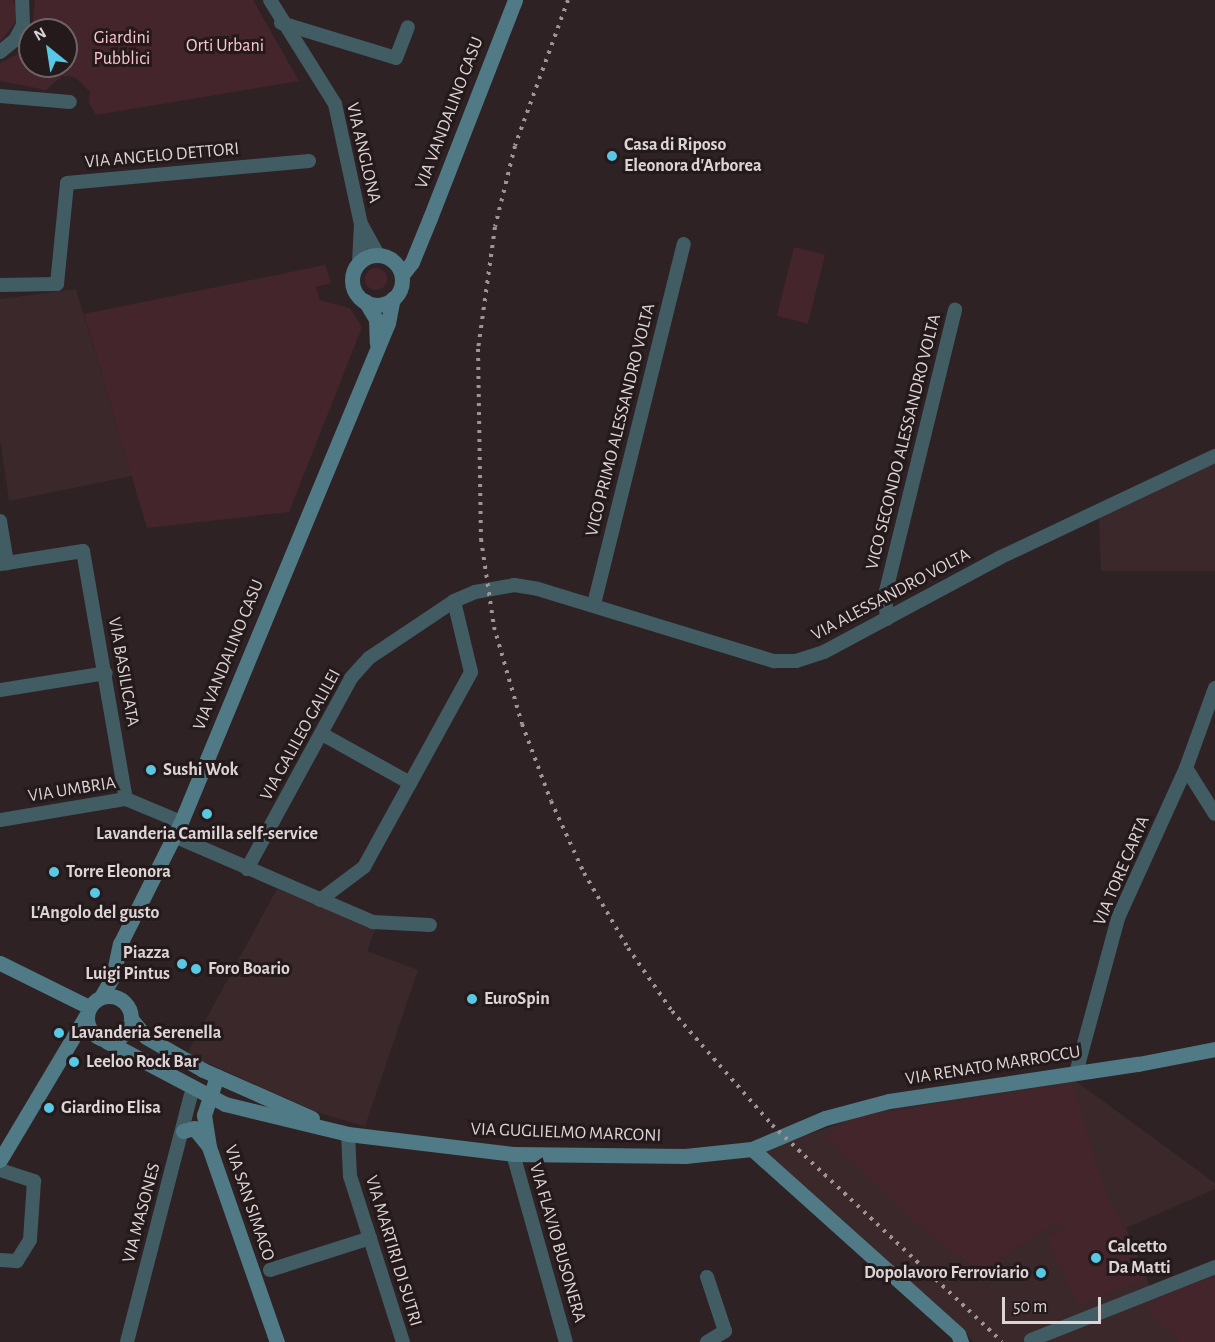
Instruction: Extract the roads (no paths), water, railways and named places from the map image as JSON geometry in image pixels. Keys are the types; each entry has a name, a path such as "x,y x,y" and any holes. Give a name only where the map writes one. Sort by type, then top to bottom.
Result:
{"main road":[{"name":"VIA VANDALINO CASU","path":"402,275 420,241 515,0"},
{"path":"385,257 402,275 393,298 378,304 366,301 357,294 352,280 359,263 385,257 420,241"},
{"name":"VIA VANDALINO CASU","path":"91,1012 113,976 120,944 178,829 388,323 393,298"},
{"name":"VIA VANDALINO CASU","path":"366,301 376,319 377,346"},
{"path":"0,963 91,1012"},
{"name":"VIA VANDALINO CASU","path":"113,976 119,998 129,1008 131,1019"},
{"path":"0,1160 91,1012 119,998"},
{"name":"VIA GUGLIELMO MARCONI","path":"91,1012 106,1041 192,1092 225,1104 348,1134 513,1154 685,1156 752,1149 781,1136"},
{"path":"106,1041 123,1035 131,1019"},
{"name":"VIA GUGLIELMO MARCONI","path":"131,1019 146,1037 203,1070 348,1134"},
{"name":"VIA RENATO MARROCCU","path":"781,1136 825,1118 889,1101 1076,1073 1215,1048"},
{"path":"192,1092 203,1070"},
{"name":"VIA SAN SIMACO","path":"217,1077 208,1096 204,1121 208,1147 278,1342"},
{"path":"183,1131 194,1128 208,1147"},
{"path":"752,1149 958,1334 961,1342"}],"street":[{"path":"0,52 15,40 23,25 22,0"},
{"name":"VIA ANGLONA","path":"270,0 281,22 335,104 361,224 359,263"},
{"path":"281,22 396,58 408,27"},
{"path":"0,96 69,102"},
{"name":"VIA ANGELO DETTORI","path":"0,285 57,284 68,183 309,161"},
{"name":"VIA ANGLONA","path":"361,224 385,257"},
{"name":"VICO PRIMO ALESSANDRO VOLTA","path":"594,604 684,244"},
{"name":"VICO SECONDO ALESSANDRO VOLTA","path":"888,619 885,595 955,309"},
{"name":"VIA ALESSANDRO VOLTA","path":"459,599 488,588 514,585 594,604 774,660 796,661 824,652 1001,557 1215,456"},
{"path":"0,522 3,564"},
{"name":"VIA BASILICATA","path":"3,564 83,551 106,673 126,799"},
{"path":"320,900 364,867 471,672 459,599"},
{"name":"VIA GALILEO GALILEI","path":"247,868 351,678 369,658 459,599"},
{"path":"0,690 106,673"},
{"name":"VIA TORE CARTA","path":"1076,1073 1118,918 1186,768 1215,688"},
{"path":"322,734 410,783"},
{"path":"1186,768 1215,814"},
{"name":"VIA UMBRIA","path":"0,820 126,799 178,829"},
{"path":"178,829 247,868 373,922 430,925"},
{"name":"VIA MASONES","path":"127,1342 183,1131 185,1105 192,1092"},
{"name":"VIA MARTIRI DI SUTRI","path":"348,1134 350,1176 403,1342"},
{"name":"VIA FLAVIO BUSONERA","path":"513,1154 566,1342"},
{"path":"0,1170 34,1181 30,1240 17,1261 0,1260"},
{"path":"270,1270 370,1238"},
{"path":"1031,1340 1215,1267"},
{"path":"707,1277 725,1331 707,1342"}],"railway":[{"path":"568,0 515,146 495,227 478,349 481,539 494,627 522,724 551,801 584,873 628,948 672,1011 772,1125 1002,1342"}],"place":[{"name":"Casa di Riposo Eleonora d'Arborea","path":"612,156"},
{"name":"Sushi Wok","path":"151,770"},
{"name":"Lavanderia Camilla self-service","path":"207,814"},
{"name":"Torre Eleonora","path":"54,872"},
{"name":"L'Angolo del gusto","path":"95,893"},
{"name":"Piazza Luigi Pintus","path":"182,964"},
{"name":"Foro Boario","path":"196,969"},
{"name":"EuroSpin","path":"472,999"},
{"name":"Lavanderia Serenella","path":"59,1033"},
{"name":"Leeloo Rock Bar","path":"74,1062"},
{"name":"Giardino Elisa","path":"49,1108"},
{"name":"Calcetto Da Matti","path":"1096,1258"},
{"name":"Dopolavoro Ferroviario","path":"1041,1273"}],"park label":[{"name":"Orti Urbani","path":"225,46"},
{"name":"Giardini Pubblici","path":"122,49"}]}
